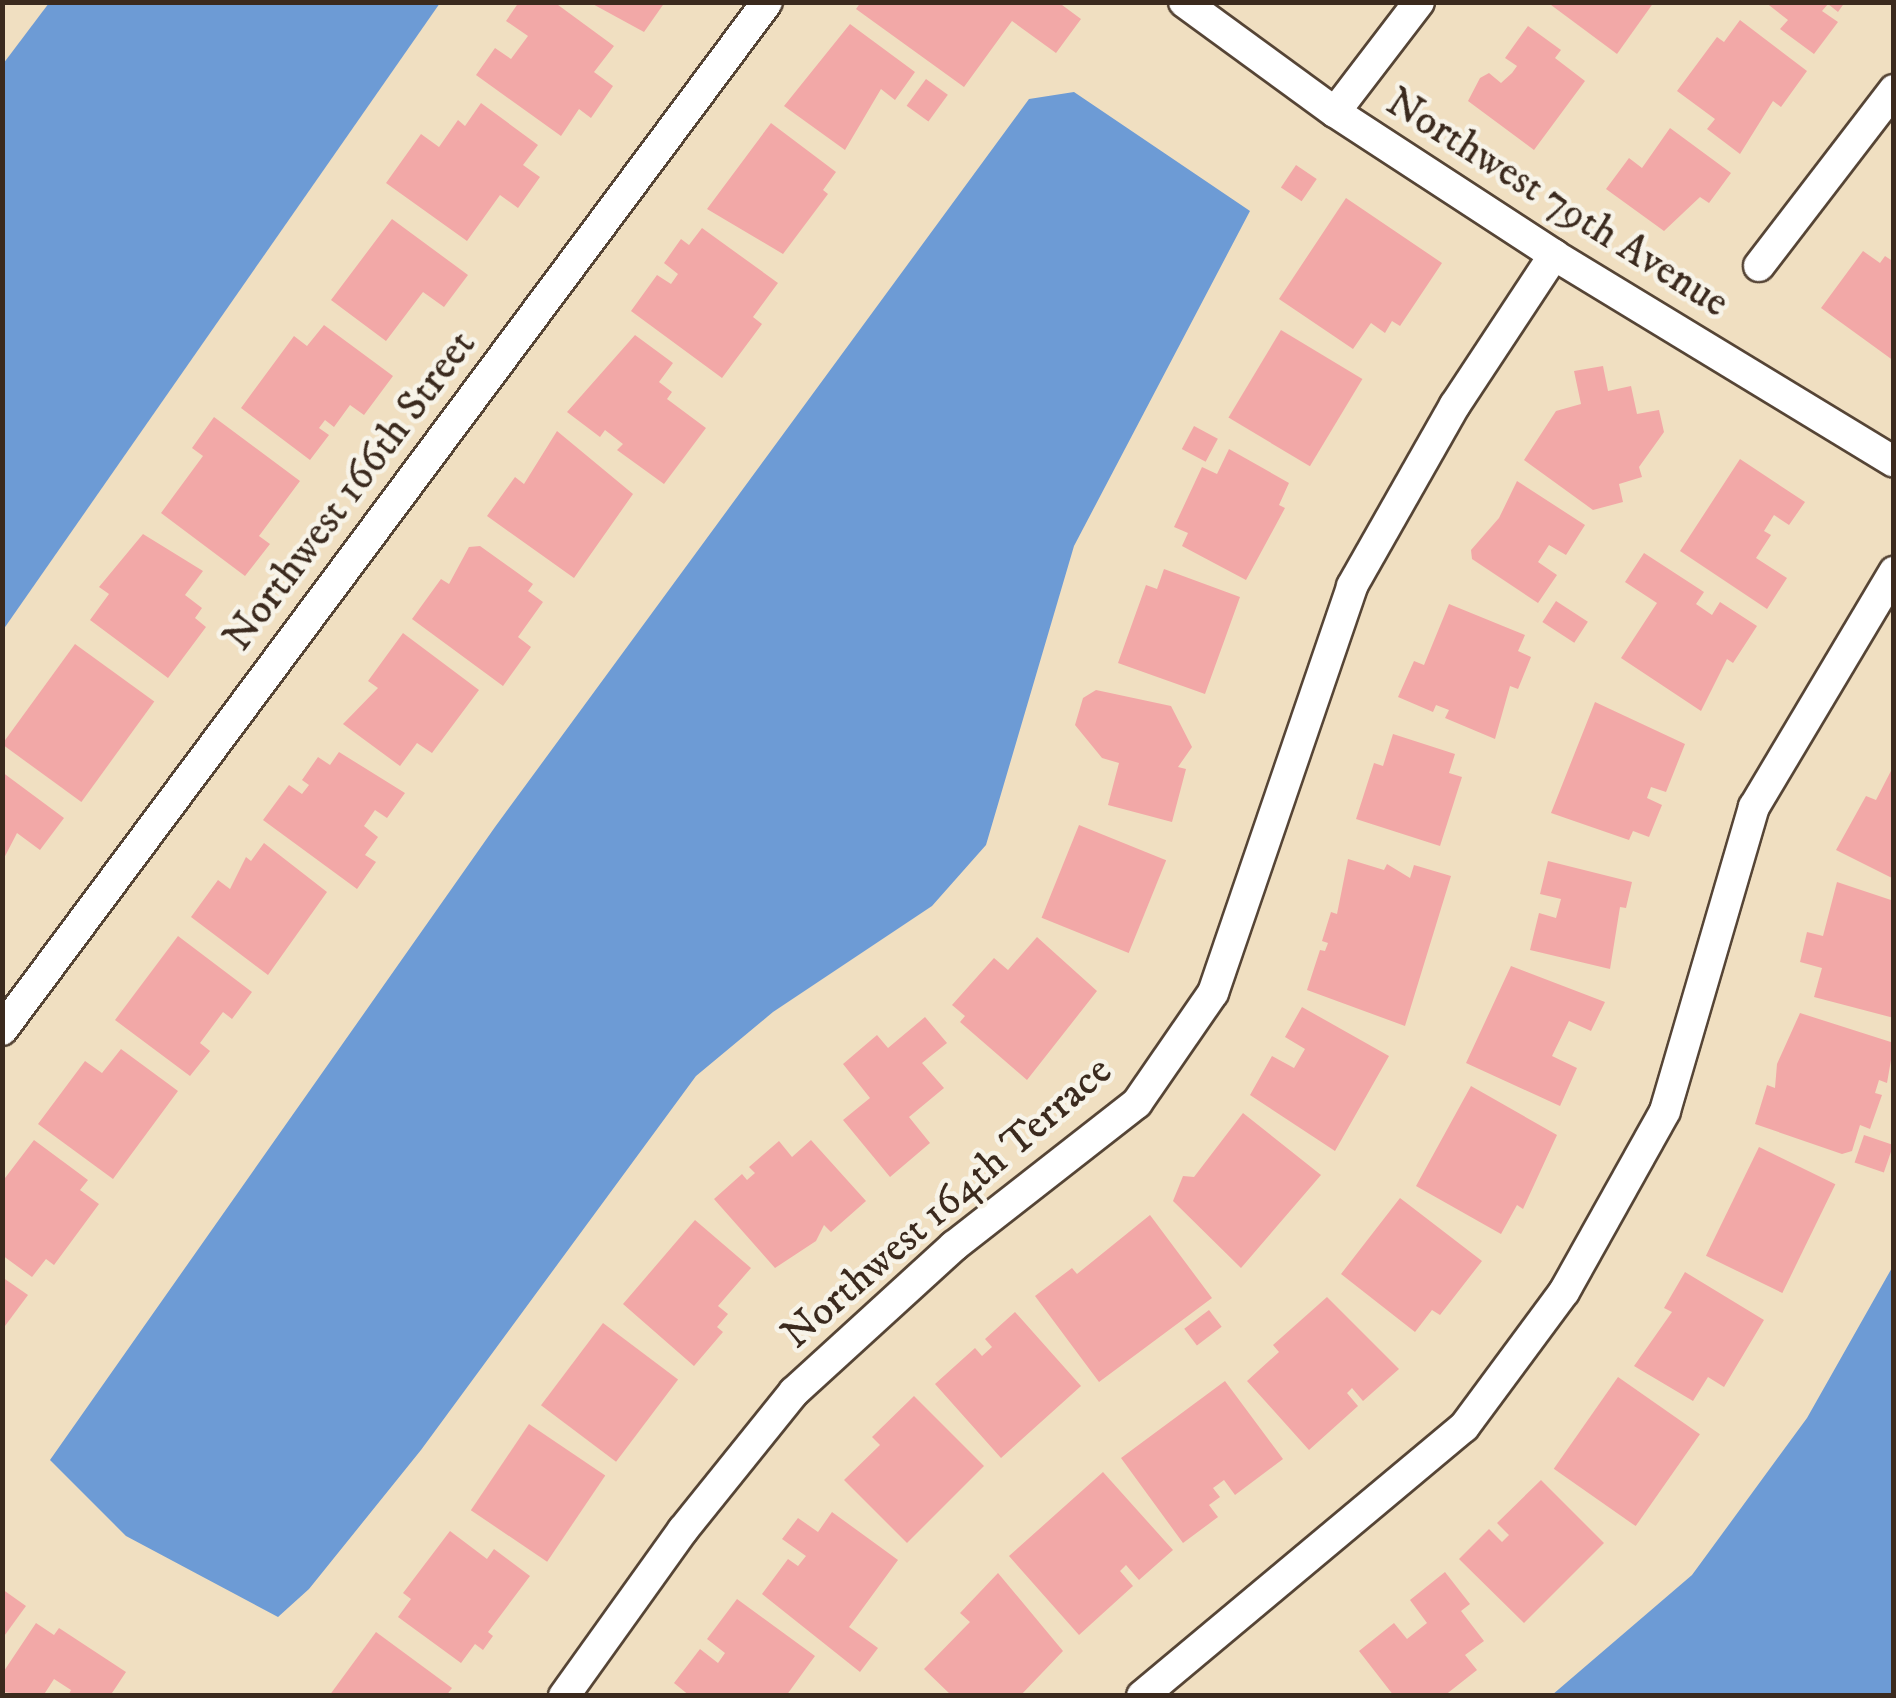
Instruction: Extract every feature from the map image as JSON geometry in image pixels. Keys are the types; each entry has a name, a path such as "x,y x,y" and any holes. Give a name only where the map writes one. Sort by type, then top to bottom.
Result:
{"street":[{"name":"Northwest 166th Street","path":"2,1030 766,2"},
{"name":"Northwest 79th Avenue","path":"1184,2 1336,112 1554,254 1894,462"},
{"path":"1336,112 1419,2"},
{"path":"1759,266 1884,122 1894,90"},
{"name":"Northwest 164th Terrace","path":"564,1696 683,1530 794,1392 954,1246 1137,1103 1214,994 1352,586 1454,404 1554,254"},
{"path":"1142,1696 1464,1427 1564,1292 1665,1111 1754,807 1894,572"}],"water":[{"path":"49,3 440,3 3,630 3,64"},
{"path":"1074,92 1250,211 1074,546 986,845 932,906 773,1012 696,1076 421,1450 309,1589 278,1617 126,1536 50,1460 495,827 1029,99"},
{"path":"1893,1266 1893,1695 1552,1695 1692,1575 1807,1418"}],"building":[{"path":"519,2 554,2 614,46 594,72 613,86 591,118 579,109 561,136 476,75 495,48 511,59 528,36 506,21"},
{"path":"589,2 665,2 644,32"},
{"path":"861,2 1058,2 1081,19 1056,53 1012,21 964,87 856,9"},
{"path":"1547,2 1654,2 1617,54"},
{"path":"1765,2 1845,2 1838,12 1828,4 1822,11 1838,22 1814,54 1780,29 1788,20"},
{"path":"1740,20 1807,71 1781,107 1773,101 1740,154 1707,129 1715,119 1677,91 1717,37 1724,42"},
{"path":"850,24 915,72 895,100 881,89 845,150 784,106"},
{"path":"1528,26 1561,50 1555,58 1585,81 1534,150 1468,101 1480,78 1489,73 1501,83 1512,73 1517,66 1505,58"},
{"path":"926,79 948,95 928,122 907,106"},
{"path":"481,103 538,145 523,165 540,177 518,208 500,195 467,241 386,183 421,134 439,147 458,120 465,126"},
{"path":"771,123 836,172 823,190 828,194 783,254 707,209"},
{"path":"1670,128 1731,173 1709,203 1700,197 1664,231 1606,189 1629,158 1642,168"},
{"path":"1296,165 1317,179 1302,201 1281,187"},
{"path":"1346,198 1442,263 1400,326 1392,321 1385,333 1371,323 1353,349 1279,299"},
{"path":"392,219 468,275 444,307 423,292 386,341 331,300"},
{"path":"702,228 778,283 753,317 762,324 722,378 631,311 657,275 671,284 678,274 664,263 681,239 689,245"},
{"path":"1863,251 1880,263 1885,256 1894,262 1894,361 1821,308"},
{"path":"324,325 393,376 364,415 350,405 334,427 325,420 319,428 329,435 310,460 241,408 294,336 307,346"},
{"path":"1281,330 1362,379 1310,466 1228,417"},
{"path":"635,335 673,363 659,382 672,392 667,399 706,428 664,484 617,450 623,444 605,430 600,437 567,412"},
{"path":"1603,366 1608,391 1631,386 1637,414 1659,410 1664,432 1639,467 1642,477 1619,484 1623,502 1593,510 1524,460 1556,411 1581,404 1574,371"},
{"path":"214,417 300,481 259,536 270,544 245,576 161,513 203,456 192,448"},
{"path":"1194,426 1218,439 1206,462 1182,449"},
{"path":"557,431 633,494 574,578 487,516 515,477 524,484"},
{"path":"1229,449 1289,483 1279,505 1285,508 1246,580 1182,546 1188,533 1174,527 1202,467 1217,474"},
{"path":"1740,459 1805,502 1789,525 1774,515 1764,531 1771,535 1756,558 1787,578 1767,609 1680,551"},
{"path":"1517,481 1585,525 1566,555 1549,545 1538,562 1557,575 1538,603 1472,559 1471,550 1499,518"},
{"path":"143,534 203,571 185,595 202,608 195,618 206,627 168,678 90,620 109,594 99,587"},
{"path":"480,546 533,584 528,591 543,602 518,637 531,647 503,686 412,619 441,579 449,584 469,547"},
{"path":"1644,553 1704,592 1696,604 1712,615 1720,602 1757,626 1733,663 1727,659 1701,711 1621,658 1657,603 1625,582"},
{"path":"1164,569 1240,597 1205,694 1118,663 1146,585 1157,589"},
{"path":"1556,601 1588,622 1574,643 1542,622"},
{"path":"1449,604 1525,635 1518,651 1531,657 1518,689 1510,686 1495,739 1445,718 1449,710 1436,705 1433,712 1398,697 1414,661 1424,665"},
{"path":"403,633 479,690 432,753 417,743 400,766 343,724 378,688 368,681"},
{"path":"75,644 154,702 81,802 2,744"},
{"path":"1096,690 1171,706 1192,747 1178,767 1186,769 1172,822 1108,805 1119,763 1102,758 1075,725 1083,698"},
{"path":"1595,702 1685,744 1666,792 1651,787 1647,798 1662,805 1649,837 1633,831 1629,840 1551,813"},
{"path":"1393,734 1455,754 1449,773 1462,777 1440,846 1356,819 1374,763 1383,766"},
{"path":"339,752 405,793 387,818 375,810 364,826 378,837 365,855 376,862 357,889 263,820 289,785 302,794 309,785 302,780 318,757 330,765"},
{"path":"1894,765 1894,879 1836,850 1866,796 1876,800"},
{"path":"2,772 64,818 40,850 17,833 2,862"},
{"path":"1079,825 1166,860 1129,953 1042,918"},
{"path":"264,843 327,892 268,975 191,917 218,880 230,889 246,857 251,861"},
{"path":"1348,859 1384,870 1387,864 1410,878 1414,865 1451,876 1405,1026 1307,990 1320,950 1325,951 1328,943 1322,941 1331,912 1337,914"},
{"path":"1548,861 1632,882 1626,908 1620,907 1610,969 1530,950 1539,913 1556,918 1561,899 1540,894"},
{"path":"1837,882 1894,901 1894,1018 1814,997 1822,968 1800,962 1807,932 1823,936"},
{"path":"178,936 252,992 232,1019 223,1012 200,1043 210,1051 190,1076 115,1020"},
{"path":"1037,937 1097,991 1027,1080 960,1022 965,1016 952,1005 994,958 1008,970"},
{"path":"1511,966 1605,1002 1591,1031 1569,1021 1552,1056 1577,1068 1560,1106 1466,1063"},
{"path":"1302,1007 1389,1056 1335,1151 1250,1095 1272,1056 1294,1068 1305,1049 1285,1037"},
{"path":"1800,1013 1894,1043 1887,1083 1879,1080 1875,1093 1882,1095 1870,1129 1860,1125 1852,1151 1842,1154 1755,1124 1767,1085 1775,1088 1777,1064"},
{"path":"925,1017 947,1043 922,1063 944,1088 909,1117 930,1143 890,1177 843,1120 870,1098 843,1064 877,1035 888,1048"},
{"path":"121,1049 178,1091 113,1179 38,1124 85,1061 102,1073"},
{"path":"1471,1086 1557,1135 1523,1209 1517,1205 1501,1234 1416,1186"},
{"path":"1243,1113 1321,1175 1241,1268 1173,1201 1183,1176 1194,1177"},
{"path":"1864,1135 1893,1145 1884,1173 1855,1162"},
{"path":"34,1140 88,1180 80,1190 99,1204 54,1265 46,1259 32,1277 2,1255 2,1182"},
{"path":"811,1140 866,1201 831,1232 824,1225 816,1241 775,1268 714,1199 742,1174 747,1180 755,1173 749,1167 779,1141 792,1157"},
{"path":"1759,1147 1835,1184 1782,1293 1706,1256"},
{"path":"1400,1198 1482,1261 1440,1315 1432,1310 1415,1332 1341,1274"},
{"path":"1150,1215 1212,1298 1099,1382 1035,1296 1072,1268 1077,1274"},
{"path":"695,1220 751,1268 718,1306 728,1314 717,1327 723,1332 694,1366 623,1304"},
{"path":"1685,1272 1764,1320 1724,1387 1708,1377 1693,1401 1634,1366 1672,1312 1664,1308"},
{"path":"2,1277 28,1295 2,1330"},
{"path":"1327,1297 1399,1369 1363,1401 1352,1388 1347,1393 1358,1406 1309,1450 1247,1381 1279,1352 1273,1345"},
{"path":"1209,1310 1222,1327 1197,1345 1184,1329"},
{"path":"1015,1312 1081,1386 1001,1458 935,1384 975,1348 982,1356 992,1347 985,1339"},
{"path":"603,1323 678,1380 616,1462 541,1405"},
{"path":"1618,1377 1700,1434 1636,1526 1554,1469"},
{"path":"1225,1381 1283,1459 1235,1495 1224,1480 1213,1488 1220,1497 1209,1505 1218,1517 1183,1543 1121,1458"},
{"path":"914,1396 984,1466 907,1543 844,1480 880,1445 872,1437"},
{"path":"529,1424 605,1475 547,1562 471,1510"},
{"path":"1103,1472 1173,1550 1139,1580 1126,1565 1120,1571 1133,1586 1079,1635 1009,1556"},
{"path":"1541,1480 1604,1543 1524,1623 1459,1559 1489,1529 1502,1542 1509,1535 1497,1523"},
{"path":"832,1512 898,1560 849,1627 878,1648 860,1672 762,1594 788,1559 798,1566 806,1556 782,1539 798,1518 818,1532"},
{"path":"450,1531 487,1559 494,1549 530,1576 488,1632 493,1636 483,1650 475,1644 461,1663 398,1617 411,1599 403,1593"},
{"path":"1445,1572 1470,1604 1461,1611 1484,1641 1465,1655 1477,1670 1444,1696 1394,1696 1359,1651 1394,1623 1407,1639 1427,1623 1410,1600"},
{"path":"998,1573 1063,1651 1020,1696 952,1696 924,1669 970,1622 960,1613"},
{"path":"2,1589 26,1606 2,1639"},
{"path":"737,1599 815,1656 786,1696 690,1696 674,1683 700,1649 718,1663 725,1653 707,1639"},
{"path":"36,1623 54,1635 59,1628 126,1672 110,1696 68,1696 71,1690 54,1679 43,1696 2,1692 2,1674"},
{"path":"376,1632 452,1688 446,1696 329,1696"}]}
